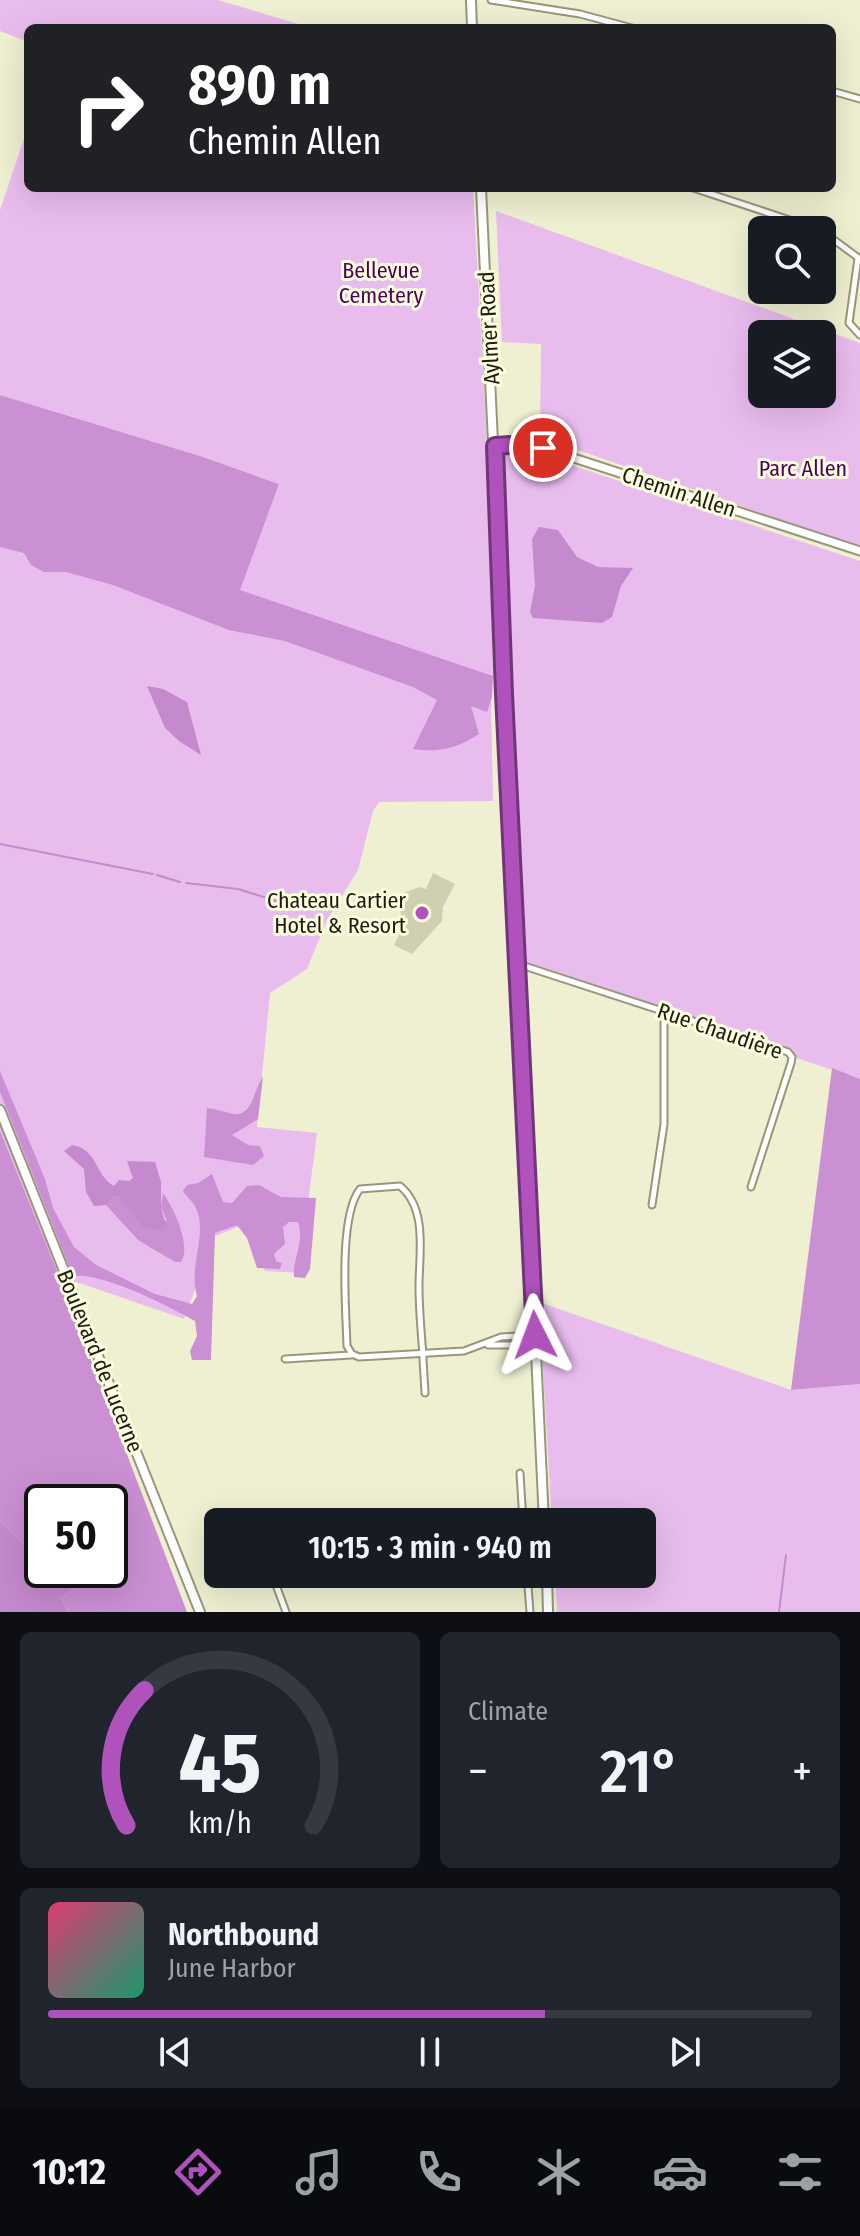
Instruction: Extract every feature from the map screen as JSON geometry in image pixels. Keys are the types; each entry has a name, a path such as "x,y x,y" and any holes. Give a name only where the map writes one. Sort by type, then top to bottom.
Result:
{"main road":[{"path":"471,0 472,24"},
{"name":"Aylmer Road","path":"481,192 543,1508"},
{"name":"Boulevard de Lucerne","path":"0,1110 200,1612"},
{"path":"547,1588 548,1612"}],"street":[{"path":"491,0 580,14 617,24"},
{"path":"836,92 860,99"},
{"path":"705,192 776,216"},
{"path":"836,242 859,258 849,323 860,335"},
{"name":"Chemin Allen","path":"495,446 527,444 543,448 860,551"},
{"name":"Rue Chaudière","path":"517,963 788,1052 792,1057 751,1187"},
{"path":"652,1205 664,1124 664,1011"},
{"path":"352,1354 347,1346 344,1274 355,1196 364,1187 396,1185 404,1189 421,1233 419,1287 425,1393"},
{"path":"487,1345 501,1337 535,1340"},
{"path":"285,1359 352,1354 423,1355 535,1340"},
{"path":"520,1473 522,1508"},
{"path":"277,1588 286,1612"},
{"path":"528,1588 530,1612"}],"green space":[{"path":"0,0 218,0 299,24 24,24 24,40 0,31"},
{"name":"Bellevue Cemetery","path":"24,139 24,192 473,192 486,423 493,676 239,590 279,484 200,456 0,395 0,210"},
{"name":"Parc Allen","path":"496,211 797,320 748,320 748,408 836,408 836,334 860,343 860,547 540,437 541,344 502,342"},
{"path":"514,446 860,561 860,1079 526,968 502,451"},
{"path":"0,540 491,697 493,801 379,802 373,811 358,870 327,920 307,969 270,993 257,1127 317,1133 299,1273 265,1271 248,1223 215,1236 184,1319 59,1276 36,1336 0,1380"},
{"path":"539,1302 791,1390 860,1384 860,1612 557,1612 556,1588 656,1588 656,1508 551,1508"}],"shaded area":[{"path":"0,395 200,456 279,484 240,590 493,676 492,697 487,712 471,706 479,734 448,748 413,749 437,700 413,687 285,641 229,630 113,585 66,572 44,572 31,565 24,553 0,547"},
{"path":"539,527 558,530 577,557 598,567 633,568 621,586 612,617 602,623 533,618 530,612 535,586 532,539"},
{"path":"147,686 163,689 187,702 201,755 165,728"},
{"path":"832,1068 860,1079 860,1384 791,1390"},
{"path":"0,1071 45,1179 53,1208 74,1247 96,1265 155,1294 192,1304 197,1296 195,1272 200,1227 195,1206 183,1191 187,1185 198,1183 212,1174 223,1202 232,1203 247,1186 259,1185 281,1197 316,1198 310,1269 305,1278 294,1277 300,1237 298,1222 289,1222 283,1227 285,1244 274,1254 276,1261 282,1263 280,1269 257,1268 247,1238 237,1225 215,1233 211,1360 192,1360 190,1351 197,1336 195,1321 153,1299 101,1279 73,1276 0,1092"},
{"path":"263,1077 258,1119 232,1135 248,1145 260,1146 264,1156 253,1165 204,1157 207,1108 240,1114 249,1107"},
{"path":"0,1131 59,1276 187,1612 68,1612 61,1598 75,1588 128,1588 128,1484 24,1484 24,1544 0,1521"},
{"path":"72,1145 87,1152 114,1186 119,1180 129,1181 133,1178 127,1161 155,1162 161,1182 161,1207 166,1226 162,1230 143,1228 119,1196 113,1197 106,1205 94,1206 86,1192 84,1169 64,1151"},
{"path":"163,1193 183,1236 184,1255 181,1262 175,1262 138,1240 106,1205 113,1197 119,1196 129,1207 167,1221 161,1207"},
{"path":"0,1521 24,1544 24,1588 75,1588 61,1598 68,1612 0,1612"}],"building":[{"name":"Chateau Cartier Hotel & Resort","path":"433,873 455,884 443,907 442,921 412,954 394,945 402,929 400,903 404,893 419,887 426,889"}],"waterway":[{"path":"0,844 153,874"},
{"path":"157,875 180,882"},
{"path":"186,883 238,889 292,906"},
{"path":"779,1612 786,1555"}],"place":[{"name":"Chateau Cartier Hotel & Resort","path":"422,913"}],"route":[{"path":"535,1335 495,446 527,444 543,448"}]}
